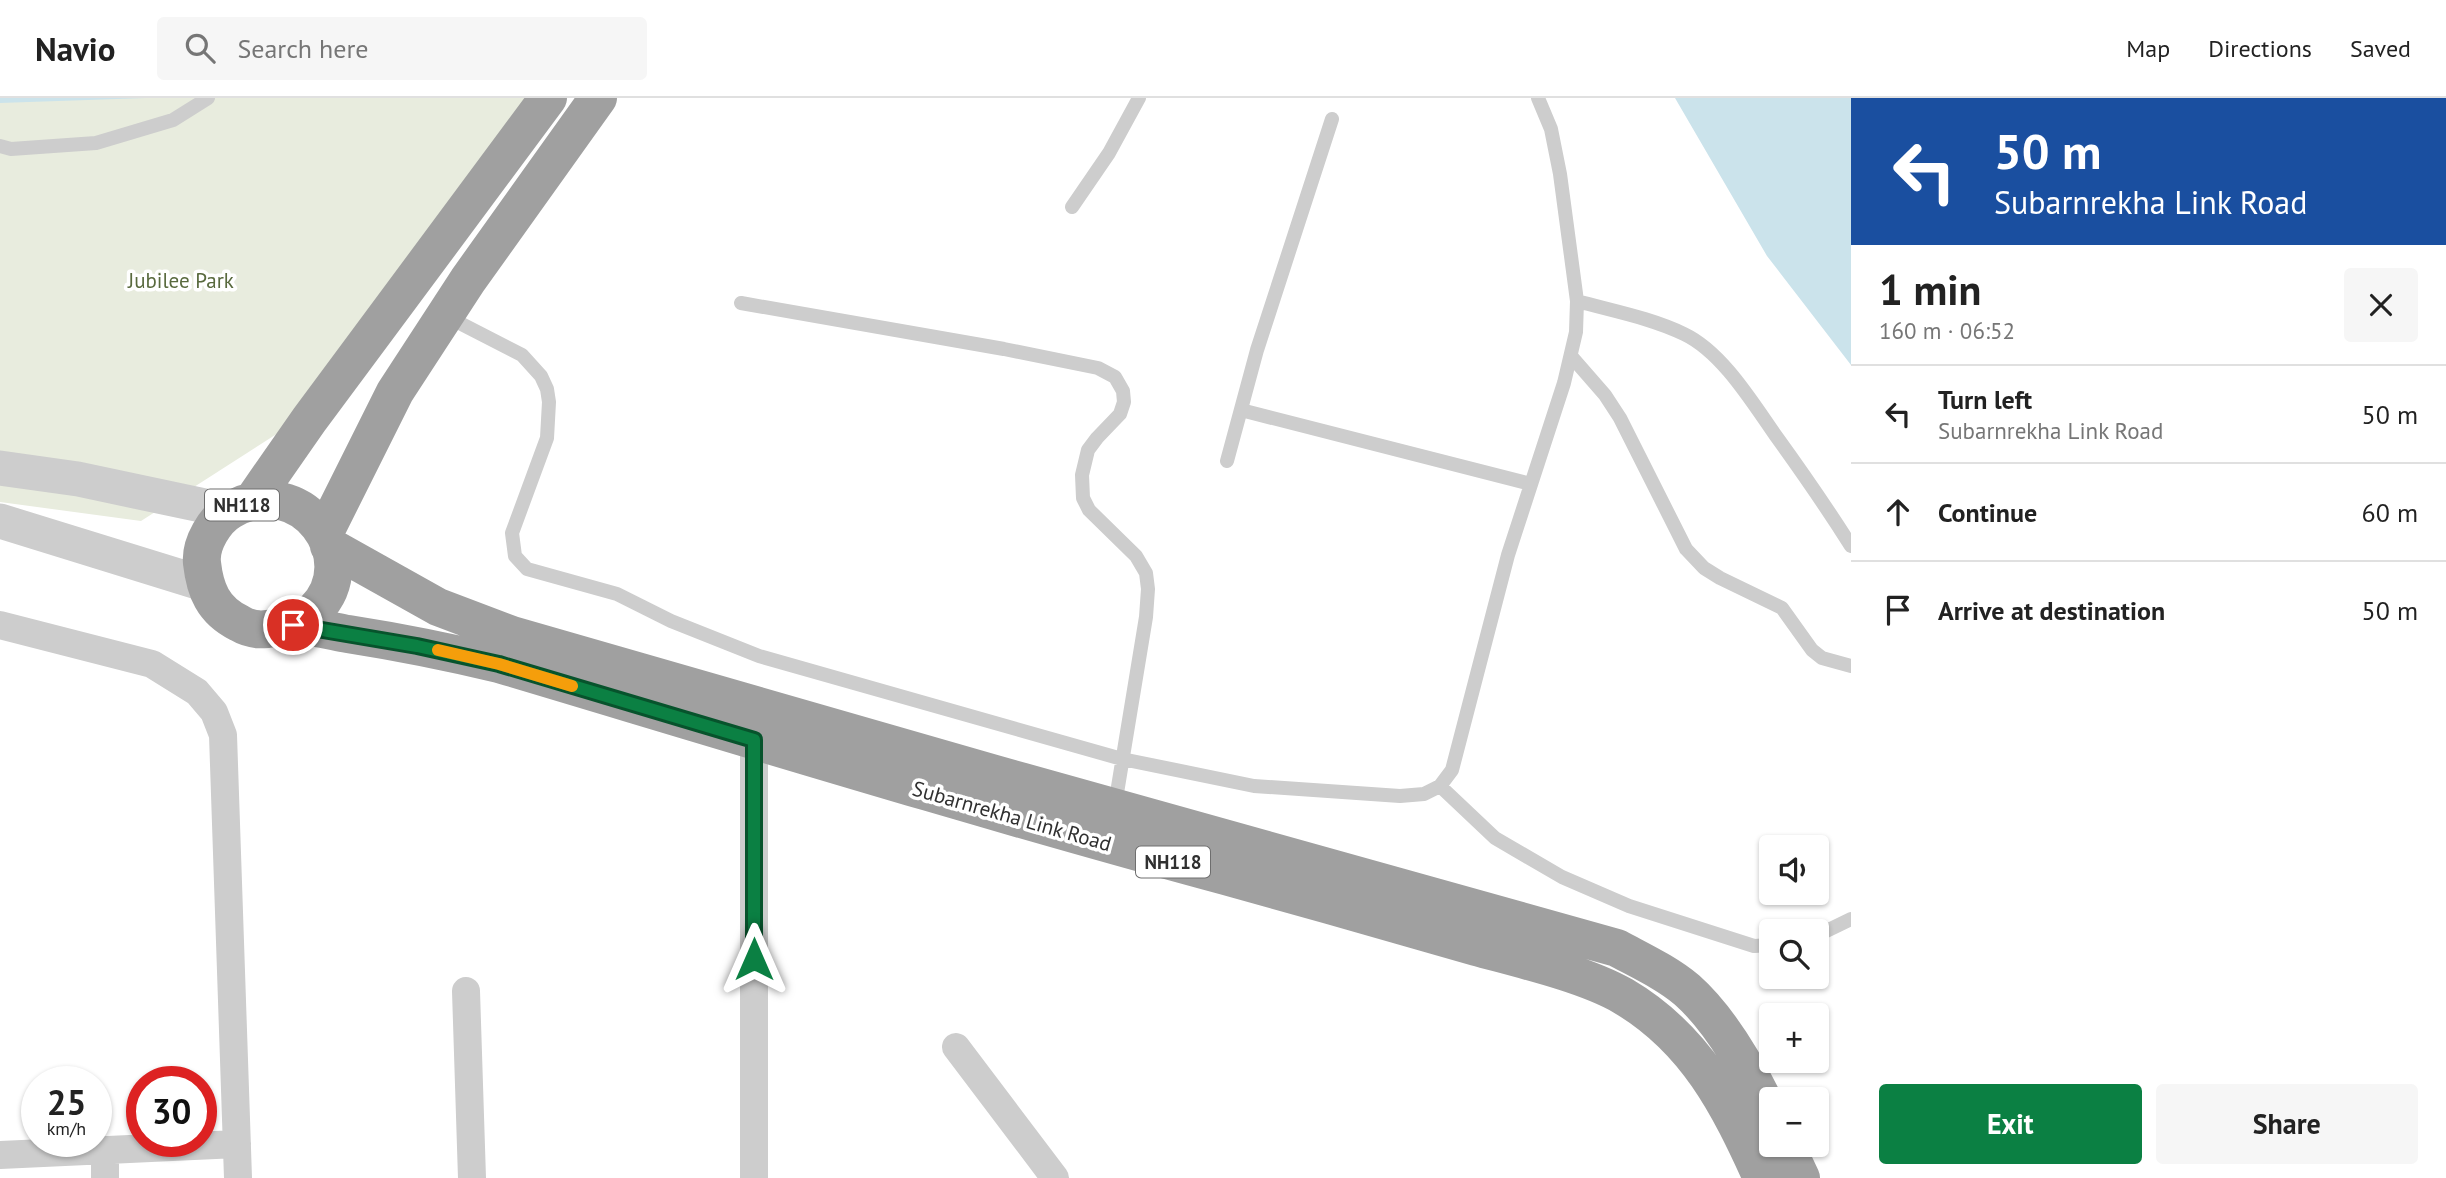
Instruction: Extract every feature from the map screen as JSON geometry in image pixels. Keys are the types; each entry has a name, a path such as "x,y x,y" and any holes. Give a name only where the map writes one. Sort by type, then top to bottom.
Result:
{"highway":[{"name":"NH118","path":"293,625 267,631 240,624 218,608 204,584 202,556 211,530 242,505 309,420 548,98"},
{"path":"293,625 316,609 330,586 333,558 327,539 396,392 445,316 598,98"},
{"name":"NH118","path":"242,505 282,500 307,512 327,539 438,607 512,635 1114,808 1617,948 1687,990 1720,1028 1759,1091"},
{"name":"Subarnrekha Link Road","path":"293,625 438,649 499,664 1152,856 1574,976 1622,995 1658,1021 1692,1053 1734,1117 1762,1178"},
{"path":"1791,1157 1801,1178"}],"street":[{"path":"0,468 242,505"},
{"path":"0,521 204,584"},
{"path":"0,625 152,664 197,692 214,712 223,735 238,1178"},
{"path":"754,740 754,1178"},
{"path":"466,991 472,1178"},
{"path":"956,1047 1055,1178"},
{"path":"112,1150 237,1144"},
{"path":"0,1155 21,1154"},
{"path":"105,1157 105,1178"}],"lane":[{"path":"0,146 11,149 96,143 173,120 208,98"},
{"path":"1072,207 1109,153 1139,98"},
{"path":"445,316 522,355 541,376 547,388 547,438 512,533 515,556 527,569 617,594 671,621 759,656 1122,759 1254,786 1400,796 1424,794 1440,786 1452,770 1508,555 1571,356 1576,332 1577,301 1560,174 1551,129 1538,98"},
{"path":"1227,461 1257,350 1332,119"},
{"path":"1577,301 1664,326 1686,335 1704,347 1741,386 1822,500 1851,546"},
{"path":"741,303 1098,368 1115,377 1121,384 1124,402 1120,414 1088,450 1083,475 1083,498 1088,510 1136,556 1146,573 1148,589 1146,617 1114,808"},
{"path":"1571,356 1605,395 1620,418 1686,550 1704,568 1720,578 1782,608 1812,650 1822,657 1851,666"},
{"path":"1241,410 1531,484"},
{"path":"1440,786 1495,838 1562,877 1629,906 1759,946"},
{"path":"1829,930 1851,919"}],"green space":[{"name":"Jubilee Park","path":"0,98 554,98 336,396 141,521 0,502"}],"water":[{"path":"0,98 146,98 0,103"},
{"path":"1675,98 1851,98 1851,365 1767,256"}],"slow traffic":[{"path":"438,650 499,664 572,686"}],"route":[{"path":"293,625 438,649 499,664 754,740 754,959"}]}
